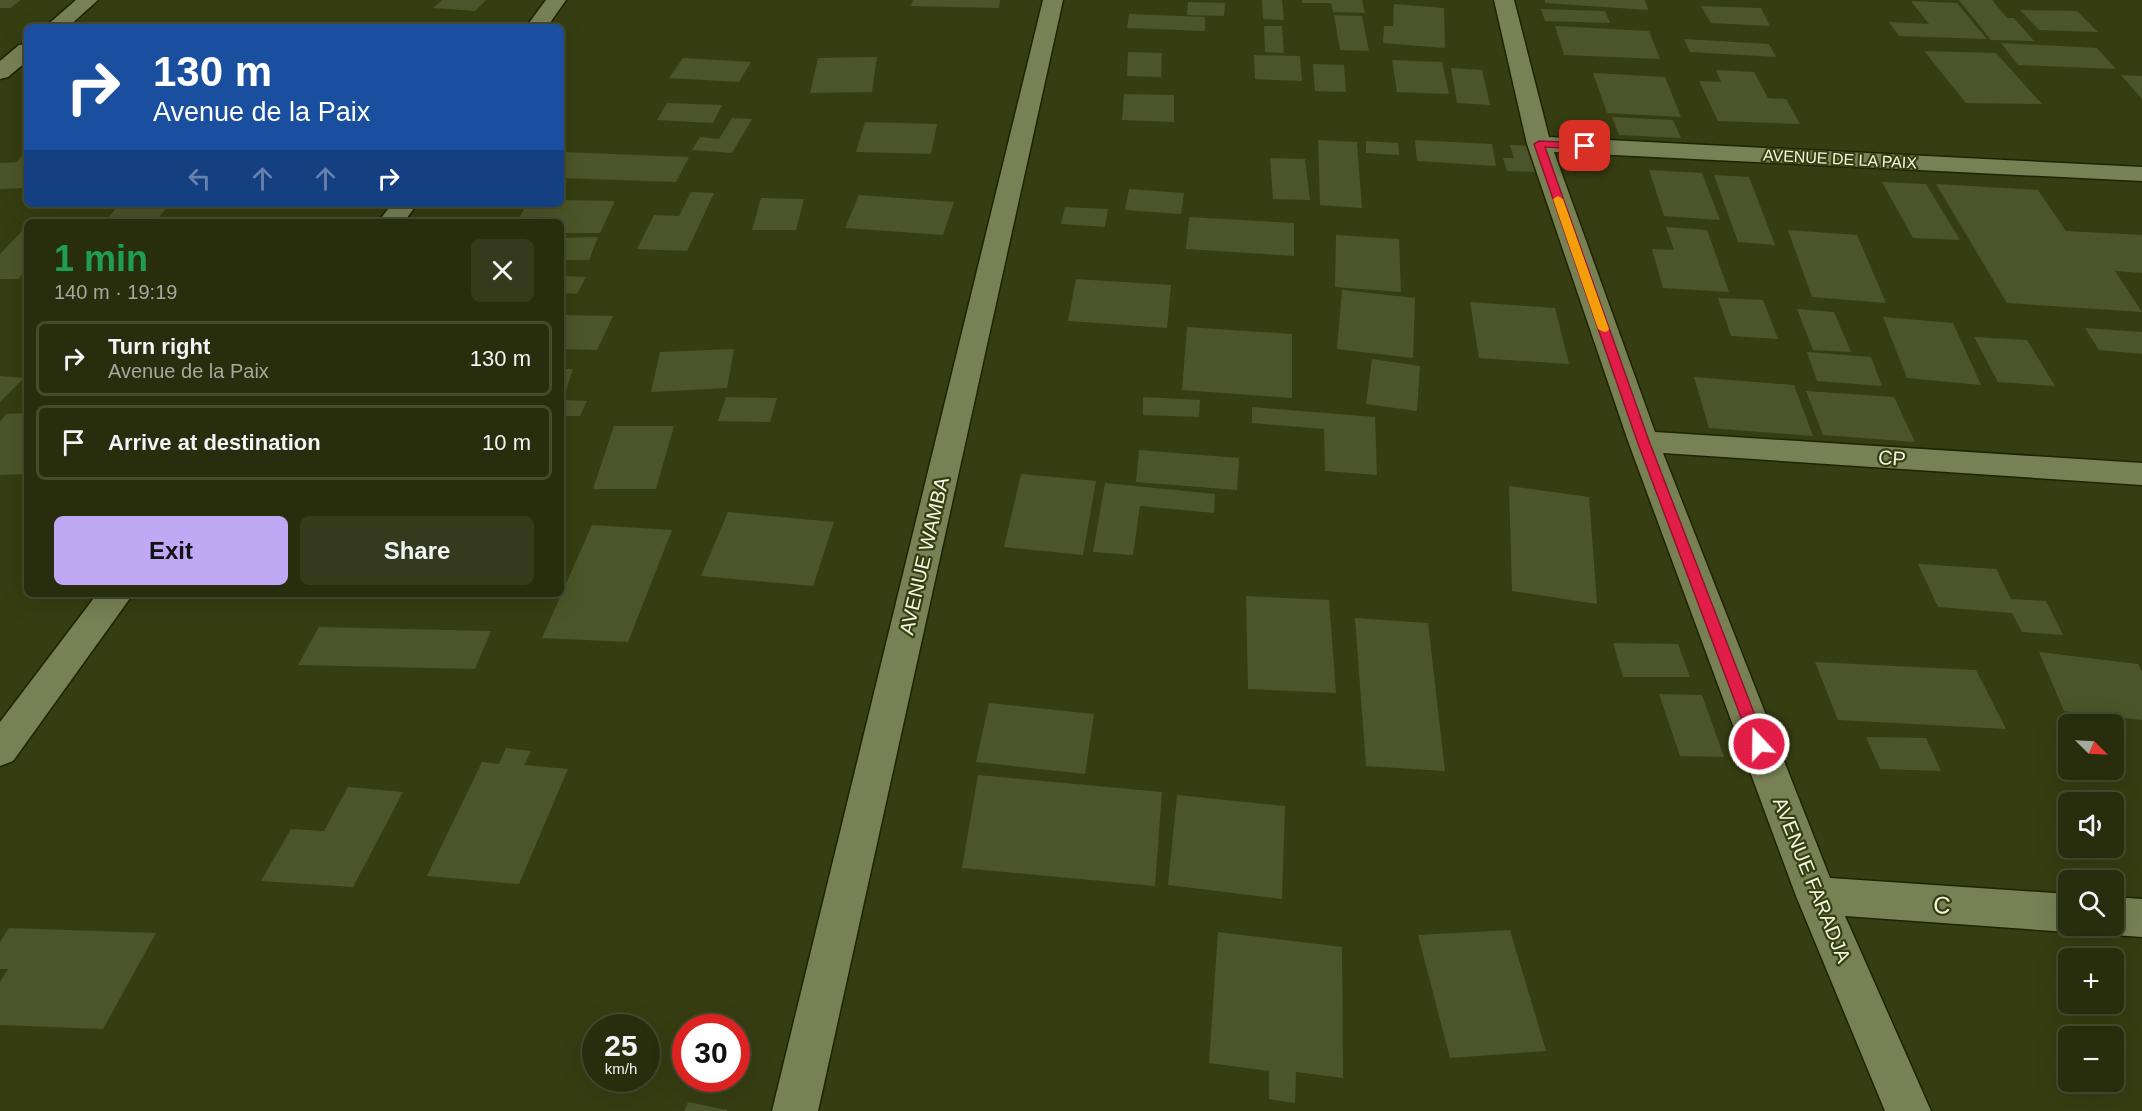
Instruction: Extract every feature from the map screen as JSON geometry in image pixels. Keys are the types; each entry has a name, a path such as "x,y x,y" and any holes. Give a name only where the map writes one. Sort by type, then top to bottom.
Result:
{"street":[{"path":"59,24 88,0"},
{"path":"538,24 556,0"},
{"name":"AVENUE WAMBA","path":"795,1111 1053,0"},
{"name":"AVENUE FARADJA","path":"1504,0 1539,144 1643,441 1816,896 1908,1111"},
{"path":"0,72 24,52"},
{"name":"AVENUE DE LA PAIX","path":"1539,144 2142,174"},
{"name":"CP","path":"1643,441 2142,474"},
{"path":"0,750 114,597"},
{"name":"C","path":"1816,896 2058,912"},
{"path":"2124,917 2142,918"}],"building":[{"path":"0,0 21,0 10,8 0,8"},
{"path":"442,0 486,0 475,11 433,8"},
{"path":"913,0 1000,0 999,8 911,6"},
{"path":"1262,0 1282,0 1284,20 1263,19"},
{"path":"1302,0 1362,0 1365,13 1333,12 1331,3 1302,3"},
{"path":"1545,0 1645,0 1648,10 1545,3"},
{"path":"1959,0 1992,0 2007,18 2014,18 2034,41 1991,40"},
{"path":"1911,1 1957,3 1987,39 1899,36 1889,22 1929,24"},
{"path":"1188,2 1225,3 1224,16 1187,15"},
{"path":"1394,4 1444,8 1445,48 1383,43 1384,26 1393,26"},
{"path":"1701,6 1761,8 1770,26 1711,23"},
{"path":"1541,9 1605,11 1610,23 1545,21"},
{"path":"2020,10 2077,11 2098,32 2039,30"},
{"path":"1129,14 1205,17 1205,31 1127,28"},
{"path":"1334,15 1362,16 1369,51 1340,50"},
{"path":"1264,26 1282,26 1284,53 1265,52"},
{"path":"1555,26 1649,31 1660,59 1564,55"},
{"path":"1684,39 1769,44 1776,57 1690,52"},
{"path":"2001,43 2097,48 2116,69 2018,65"},
{"path":"1924,51 1996,53 2042,104 1966,103"},
{"path":"1128,52 1162,53 1161,77 1127,76"},
{"path":"1254,55 1300,56 1302,81 1255,79"},
{"path":"877,57 872,92 810,93 818,58"},
{"path":"683,58 751,62 739,82 669,78"},
{"path":"1392,60 1442,62 1449,94 1397,92"},
{"path":"1313,64 1344,65 1346,92 1315,91"},
{"path":"1451,68 1482,70 1490,105 1457,103"},
{"path":"1716,70 1754,72 1768,98 1786,99 1800,124 1718,121 1699,81 1721,82"},
{"path":"1593,73 1665,77 1681,117 1607,113"},
{"path":"2121,75 2142,76 2142,99"},
{"path":"1124,94 1174,95 1174,122 1122,120"},
{"path":"667,103 722,105 713,123 657,120"},
{"path":"1612,117 1673,120 1681,138 1619,135"},
{"path":"732,118 752,119 732,153 692,150 700,137 719,139"},
{"path":"865,122 937,124 931,154 856,152"},
{"path":"1318,140 1357,142 1362,208 1320,205"},
{"path":"1415,140 1492,144 1496,166 1417,161"},
{"path":"1366,141 1398,143 1399,155 1366,153"},
{"path":"1510,145 1531,146 1539,172 1507,171 1503,158 1514,158"},
{"path":"564,152 689,157 676,182 564,178"},
{"path":"24,156 24,188 0,189 0,163 17,162"},
{"path":"1270,158 1305,159 1310,200 1273,199"},
{"path":"1649,170 1702,173 1720,220 1664,216"},
{"path":"1714,175 1749,177 1775,245 1738,242"},
{"path":"1882,182 1926,184 1960,240 1913,238"},
{"path":"1936,184 2038,190 2066,231 2142,235 2142,273 2115,271 2142,312 2007,303"},
{"path":"1129,189 1184,193 1181,214 1125,210"},
{"path":"691,192 714,193 687,251 637,249 654,215 679,216"},
{"path":"859,195 954,202 943,235 845,228"},
{"path":"761,198 804,199 796,230 752,230"},
{"path":"564,200 615,201 600,233 564,233 564,219 519,218 525,207 564,207"},
{"path":"117,207 168,207 158,219 107,219"},
{"path":"1065,207 1108,209 1105,227 1061,224"},
{"path":"1189,217 1294,223 1294,256 1186,249"},
{"path":"1666,227 1707,230 1729,292 1663,288 1652,249 1674,250"},
{"path":"24,229 24,273 18,279 0,279 0,254"},
{"path":"1788,230 1857,235 1886,303 1812,297"},
{"path":"1336,235 1399,239 1401,292 1335,287"},
{"path":"598,237 589,260 564,260 564,238"},
{"path":"564,276 586,277 577,294 564,293"},
{"path":"1076,279 1171,285 1167,328 1068,321"},
{"path":"1342,290 1415,298 1413,358 1337,349"},
{"path":"1718,298 1763,300 1778,339 1731,336"},
{"path":"1470,302 1555,308 1569,364 1479,358"},
{"path":"1797,309 1834,312 1851,352 1813,350"},
{"path":"565,315 613,316 597,350 564,349"},
{"path":"1883,317 1953,323 1981,385 1907,378"},
{"path":"1187,327 1292,334 1292,398 1182,390"},
{"path":"2085,328 2142,332 2142,354 2099,350"},
{"path":"1974,337 2027,340 2055,386 1998,382"},
{"path":"734,349 727,388 651,392 660,352"},
{"path":"1807,352 1871,357 1882,386 1817,381"},
{"path":"1372,359 1420,366 1417,411 1366,404"},
{"path":"564,369 573,369 566,390 564,390"},
{"path":"0,376 24,378 0,402"},
{"path":"1694,377 1794,385 1813,436 1709,428"},
{"path":"1806,391 1894,397 1915,442 1823,435"},
{"path":"726,397 777,398 770,422 718,421"},
{"path":"1143,397 1200,400 1199,417 1143,415"},
{"path":"564,400 587,401 580,416 564,416"},
{"path":"1252,407 1375,417 1377,475 1325,471 1324,429 1252,423"},
{"path":"24,413 24,474 0,475 0,422 6,414"},
{"path":"614,426 674,426 656,489 593,489"},
{"path":"1139,450 1239,458 1237,490 1136,482"},
{"path":"1021,474 1096,481 1083,555 1004,547"},
{"path":"1105,483 1215,494 1214,513 1140,506 1133,555 1093,552"},
{"path":"1509,486 1589,497 1597,604 1512,591"},
{"path":"728,512 834,522 813,586 701,576"},
{"path":"592,525 672,530 628,642 542,638 560,597 564,597 564,588"},
{"path":"1918,564 1996,569 2011,599 2046,601 2063,635 2022,632 2012,613 1938,607"},
{"path":"1246,596 1329,600 1336,693 1248,689"},
{"path":"1355,618 1428,623 1445,771 1366,766"},
{"path":"319,627 491,631 475,669 298,665"},
{"path":"1613,643 1678,644 1690,677 1623,677"},
{"path":"2039,652 2138,664 2142,672 2142,720 2124,718 2124,714 2064,711"},
{"path":"1815,662 1976,670 2006,729 1838,720"},
{"path":"1659,694 1702,695 1724,757 1680,756"},
{"path":"989,703 1094,714 1085,774 976,762"},
{"path":"1866,737 1926,738 1941,771 1880,769"},
{"path":"506,748 531,751 524,765 568,769 519,884 427,876 482,762 499,764"},
{"path":"978,775 1162,792 1155,886 962,868"},
{"path":"348,787 403,792 353,887 261,881 291,829 324,831"},
{"path":"1177,795 1285,806 1282,899 1168,885"},
{"path":"9,928 156,933 103,1029 0,1025 0,982 8,969 0,969 0,942"},
{"path":"1510,930 1546,1051 1450,1058 1418,935"},
{"path":"1218,932 1342,947 1343,1078 1296,1072 1295,1103 1269,1099 1269,1071 1209,1063"},
{"path":"688,1102 727,1110 727,1111 684,1111"}],"slow traffic":[{"path":"1558,199 1604,329"}],"route":[{"path":"1585,146 1539,144 1643,441 1759,744"}]}
